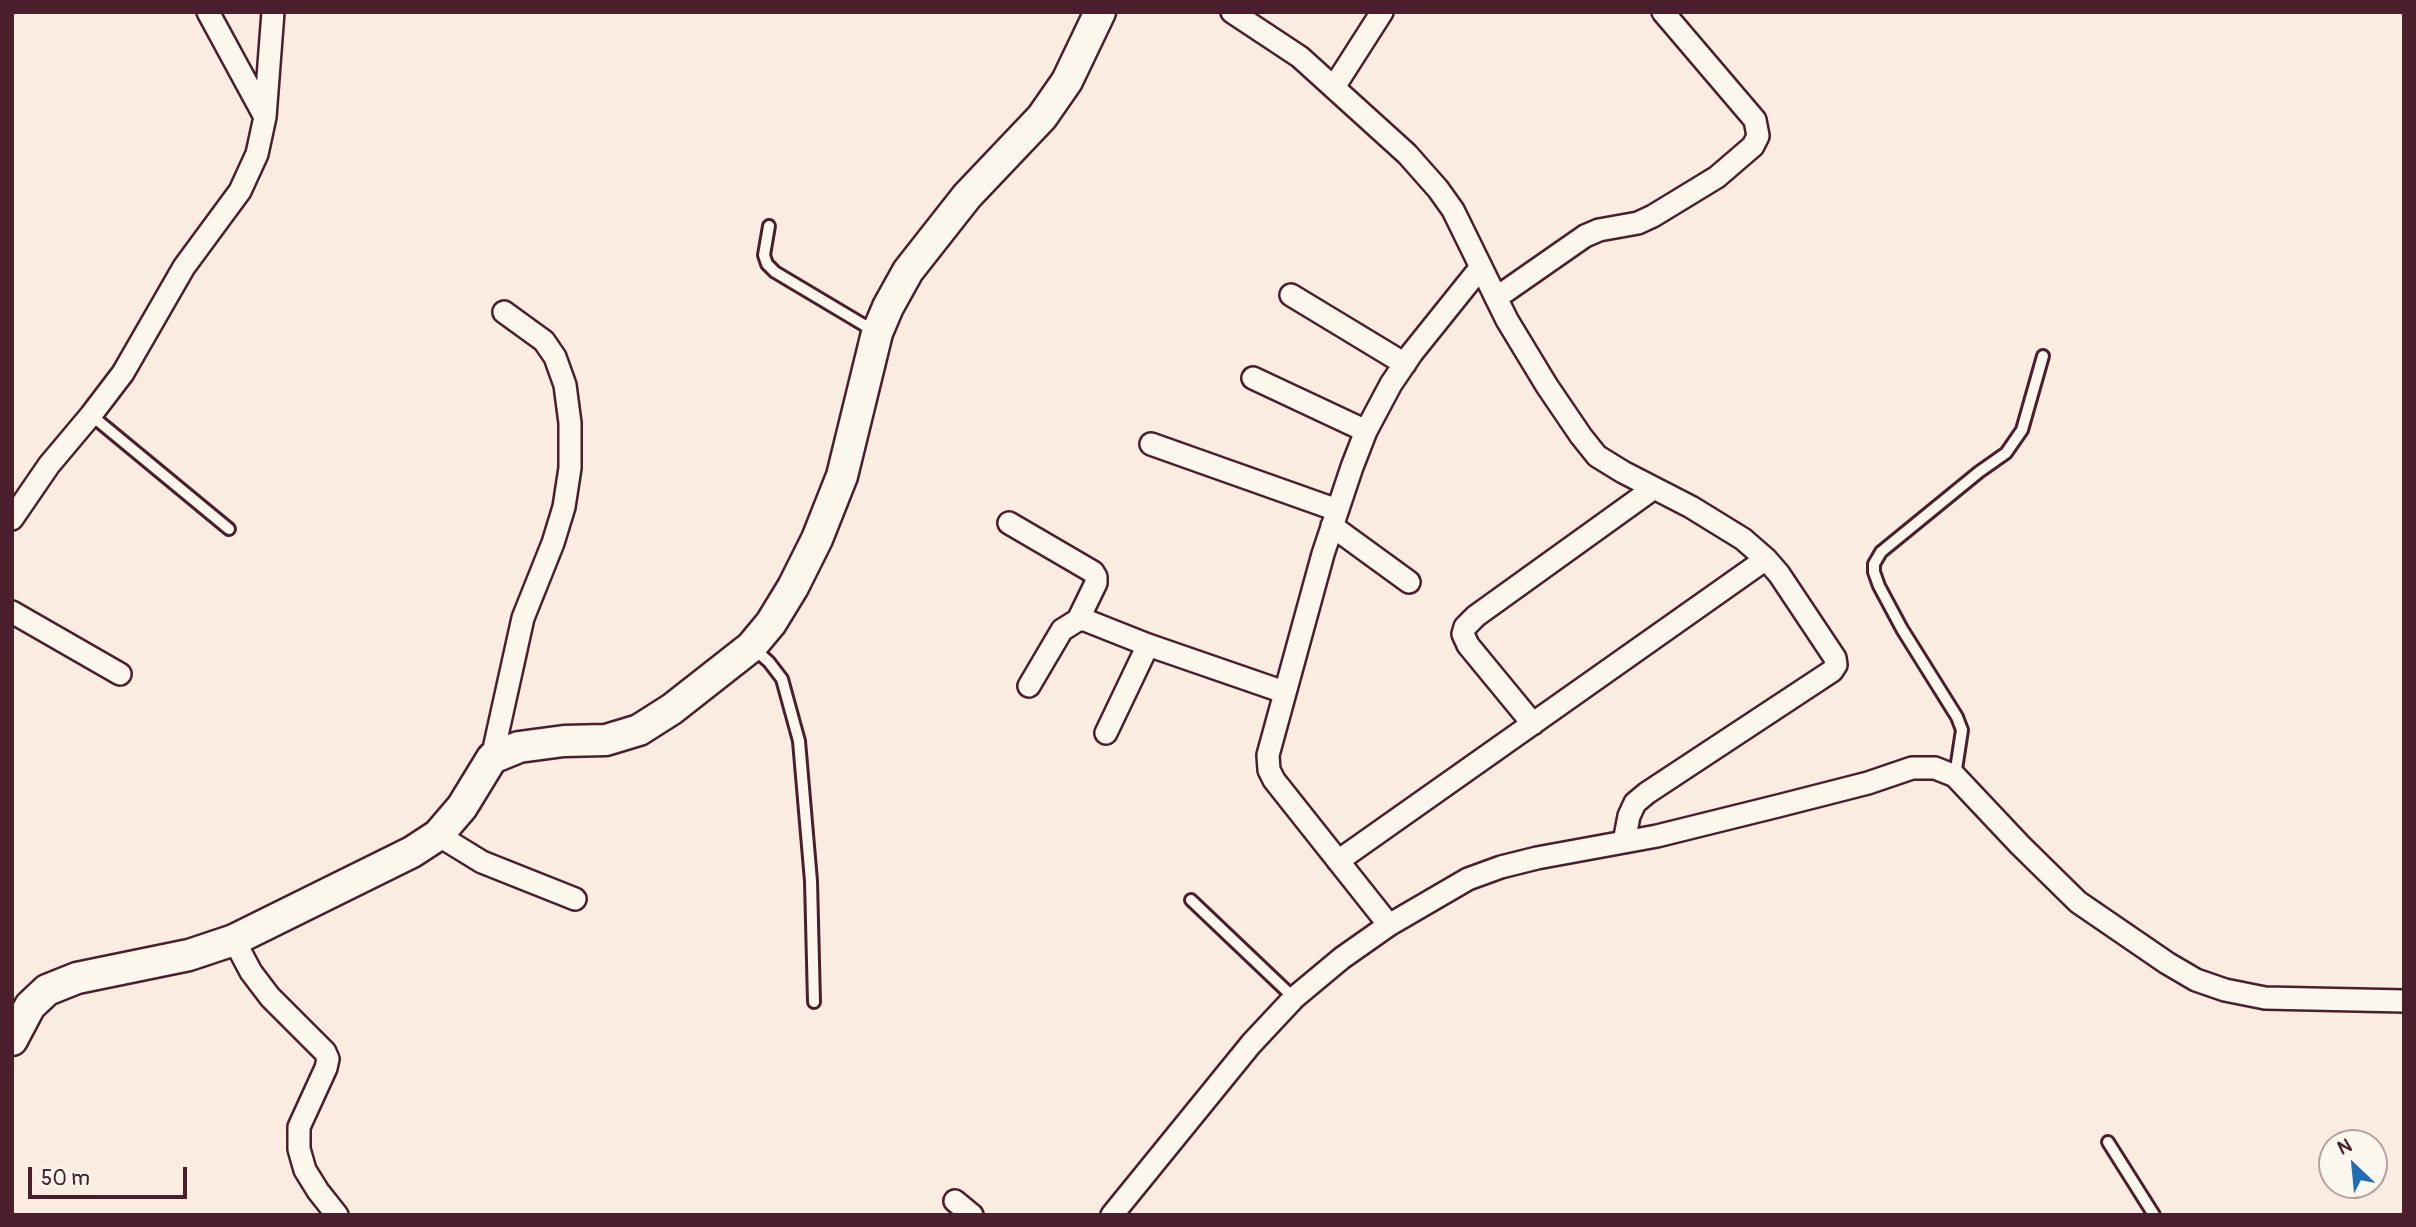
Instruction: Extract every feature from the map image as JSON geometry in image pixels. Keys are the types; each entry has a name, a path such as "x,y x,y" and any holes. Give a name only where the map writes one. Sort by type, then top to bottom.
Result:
{"street":[{"path":"208,12 265,117"},
{"path":"12,519 49,465 123,373 184,267 240,191 257,154 265,117 272,12"},
{"path":"492,758 519,747 564,741 606,740 639,730 672,709 751,647 771,623 793,587 822,527 842,476 877,333 887,307 934,235 1042,117 1067,81 1100,12"},
{"path":"1232,12 1300,58 1334,87 1407,154 1438,189 1453,210 1507,320 1540,375 1597,456 1743,539 1766,559 1831,650 1836,665 1832,671 1635,803 1629,816 1624,842"},
{"path":"1334,87 1382,12"},
{"path":"1496,298 1585,236 1599,230 1638,223 1653,216 1717,177 1753,146 1758,136 1755,120 1664,12"},
{"path":"1390,925 1274,780 1269,770 1268,755 1335,518 1366,431 1405,364 1481,267"},
{"path":"1291,295 1405,364"},
{"path":"12,1040 21,1003 77,978 189,956 234,940 412,852 438,835 462,807 492,758 513,653 523,618 553,543 564,507 569,468 570,423 565,385 555,357 544,341 504,312"},
{"path":"1253,378 1366,431"},
{"path":"1151,444 1335,518 1409,582"},
{"path":"1533,724 1468,645 1465,628 1476,616 1654,488"},
{"path":"1009,523 1093,572 1096,583 1078,620"},
{"path":"1339,861 1766,559"},
{"path":"12,612 120,674"},
{"path":"1029,686 1062,630 1078,620 1085,620 1284,692"},
{"path":"1106,733 1148,645"},
{"path":"1112,1215 1251,1044 1294,998 1342,958 1390,925 1468,879 1501,867 1791,803 1868,783 1912,768 1935,768 1955,776 2078,902 2196,980 2225,990 2265,998 2404,1001"},
{"path":"438,835 482,862 575,899"},
{"path":"234,940 251,972 270,998 325,1052 328,1059 299,1127 299,1149 305,1170 317,1191 337,1215"},
{"path":"955,1201 972,1215"}],"lane":[{"path":"769,226 764,255 775,272 877,333"},
{"path":"1955,776 1962,730 1957,717 1885,596 1874,572 1874,564 1881,552 2006,453 2022,430 2043,356"},
{"path":"91,415 229,529"},
{"path":"751,647 769,662 782,679 799,741 811,881 814,1002"},
{"path":"1191,900 1294,998"},
{"path":"2108,1142 2154,1215"}]}
